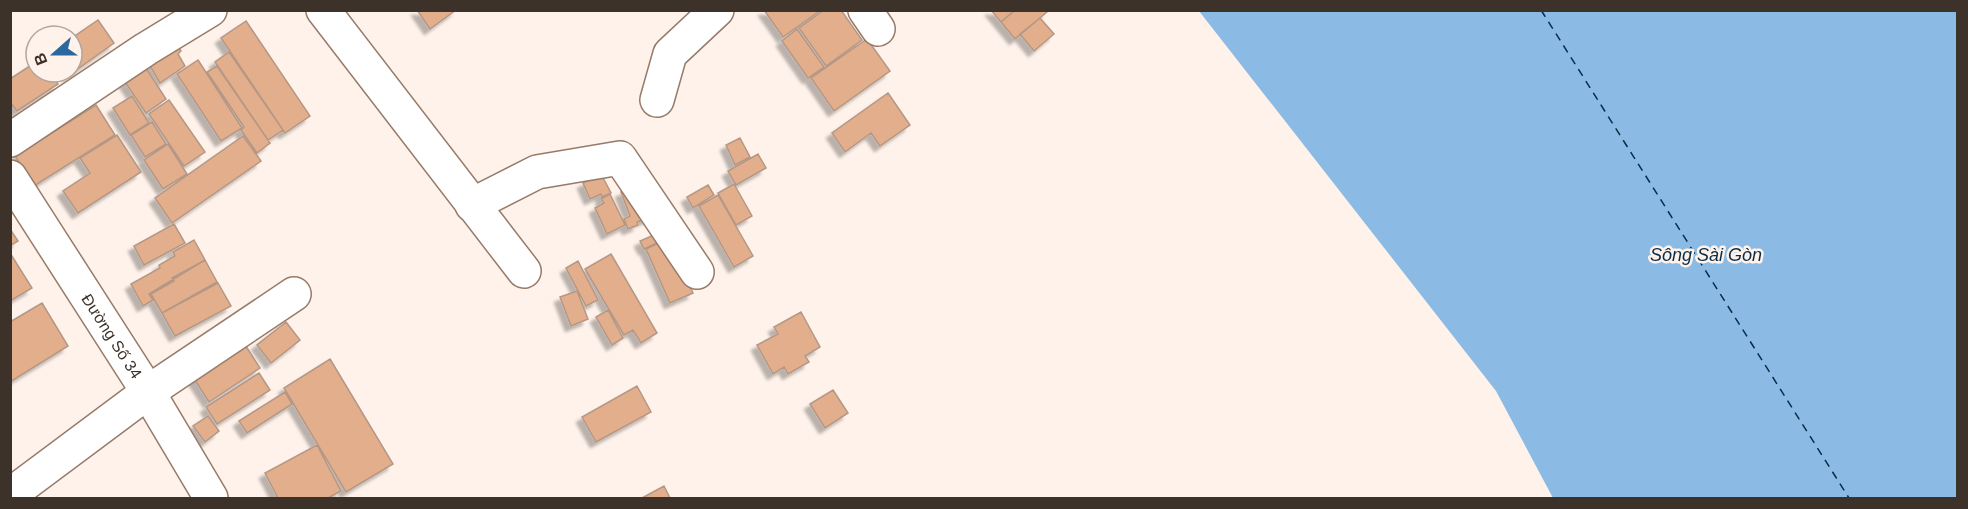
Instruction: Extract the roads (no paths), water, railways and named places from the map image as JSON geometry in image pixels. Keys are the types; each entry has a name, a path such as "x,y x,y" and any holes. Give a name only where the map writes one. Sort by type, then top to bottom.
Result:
{"street":[{"path":"10,140 146,49 210,10"},
{"path":"323,10 524,271"},
{"path":"657,100 670,54 717,10"},
{"path":"472,205 537,172 620,158 697,272"},
{"name":"Đường Số 34","path":"10,177 148,392 211,498"},
{"path":"10,495 148,392 294,294"}],"water":[{"name":"Sông Sài Gòn","path":"1199,11 1957,11 1957,498 1553,498 1496,391"}]}
